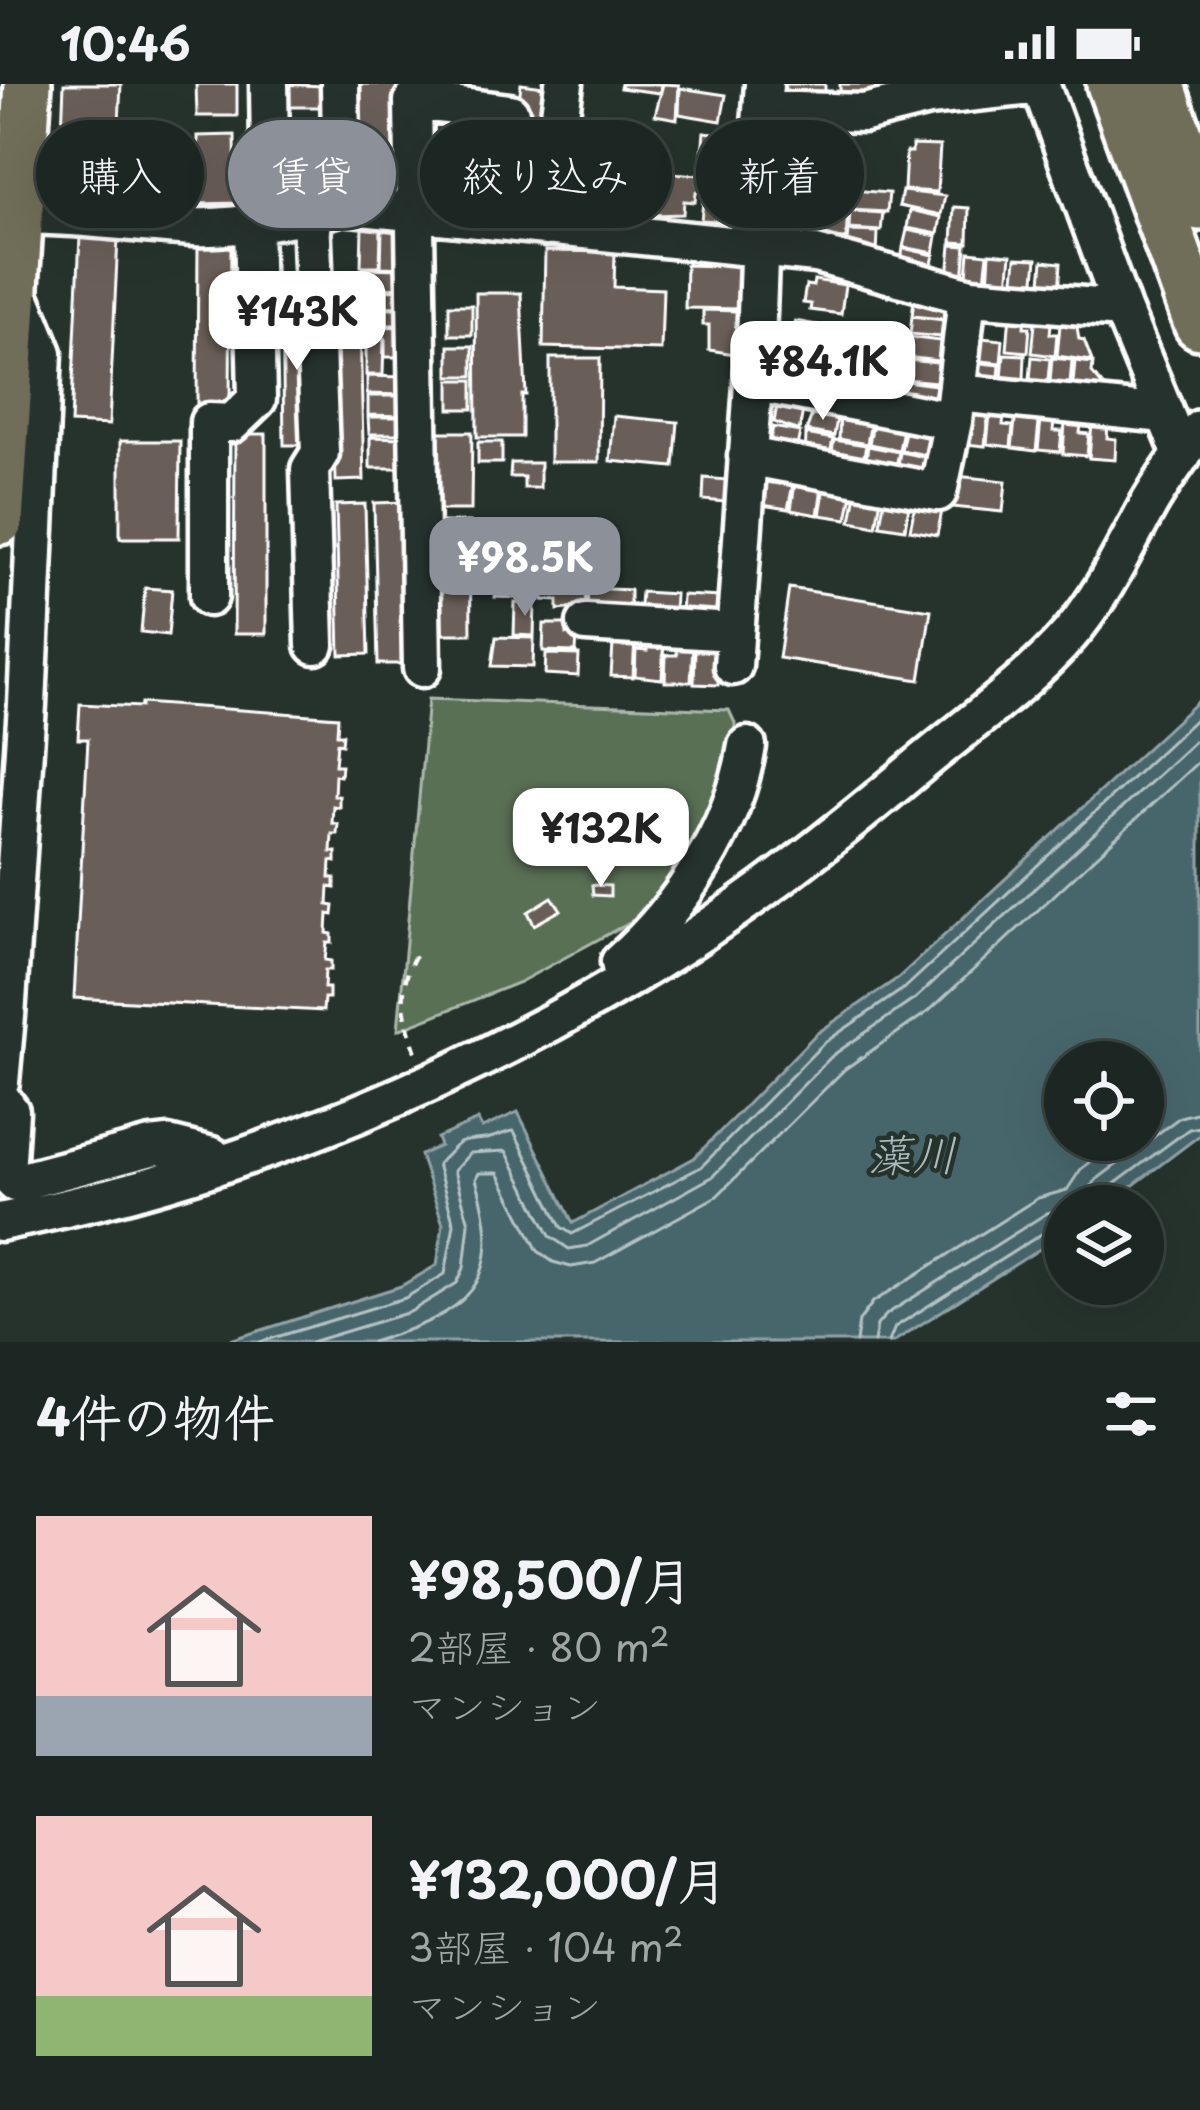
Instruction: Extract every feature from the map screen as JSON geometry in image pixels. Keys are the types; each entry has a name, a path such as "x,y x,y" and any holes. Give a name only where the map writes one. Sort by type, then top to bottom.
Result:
{"highway":[{"path":"1113,84 1200,323"},
{"path":"1158,84 1200,204"}],"main road":[{"path":"0,521 16,286 10,215 28,84"}],"street":[{"path":"267,120 269,84"},
{"path":"337,120 340,84"},
{"path":"559,120 564,84"},
{"path":"0,1222 216,1166 284,1143 425,1082 625,980 691,940 879,799 1065,640 1097,601 1152,499 1191,442 1165,414 1041,85 928,97 864,113 831,99 764,97 752,246 759,260 753,382 733,649 586,622"},
{"path":"422,668 413,101 510,113"},
{"path":"396,212 420,214"},
{"path":"10,215 200,227 228,223"},
{"path":"209,598 209,422 232,423 257,399 262,228"},
{"path":"316,645 310,469 320,453 327,228"},
{"path":"329,228 335,324"},
{"path":"556,228 833,257 967,296 1122,309"},
{"path":"0,1082 29,669 43,353 16,286"},
{"path":"747,456 938,492 955,407 967,296"},
{"path":"753,382 955,407 1165,414"},
{"path":"625,980 619,972 620,962 668,913 706,856 736,793 747,746"},
{"path":"0,1097 10,1112 6,1174 15,1183 168,1145 212,1156 216,1166"}],"path":[{"path":"415,956 403,978 402,1010 425,1082"}],"green space":[{"path":"428,699 729,710 735,723 734,763 689,858 652,910 520,982 398,1030"}],"water":[{"name":"藻川","path":"1200,699 1200,1135 1134,1185 1044,1185 1044,1246 893,1342 224,1342 401,1286 437,1265 443,1224 420,1155 440,1146 437,1138 478,1120 482,1128 518,1112 573,1223 694,1158 816,1034 898,978"}],"building":[{"path":"64,84 121,84 119,120 62,120"},
{"path":"196,84 237,84 237,116 197,116"},
{"path":"281,84 322,86 322,107 281,107"},
{"path":"358,84 397,84 399,186 396,120 359,120"},
{"path":"521,84 544,87 541,120 517,117"},
{"path":"621,84 661,84 660,93 620,88"},
{"path":"663,84 679,85 677,119 655,115"},
{"path":"784,84 825,84 825,98 783,98"},
{"path":"840,84 893,84 893,101 840,103"},
{"path":"680,88 726,95 721,120 679,114"},
{"path":"584,113 631,120 583,120"},
{"path":"228,135 228,203 204,204 204,136"},
{"path":"912,145 940,146 937,192 904,190 906,152 912,152"},
{"path":"672,173 696,175 695,202 684,201 683,214 672,214"},
{"path":"864,191 889,193 887,212 864,211"},
{"path":"902,191 945,196 941,215 899,206"},
{"path":"954,207 969,208 968,243 952,242"},
{"path":"910,210 941,217 938,234 907,228"},
{"path":"864,212 883,213 881,231 849,229 864,228"},
{"path":"362,228 381,228 380,266 361,266"},
{"path":"782,228 820,228 820,232"},
{"path":"824,228 847,228 846,239 823,238"},
{"path":"382,230 398,230 406,268 381,267"},
{"path":"907,230 937,236 934,253 903,247"},
{"path":"849,231 878,232 877,254 847,252"},
{"path":"80,236 118,238 109,425 71,423"},
{"path":"198,240 231,240 230,407 197,407"},
{"path":"951,245 966,246 963,279 948,277"},
{"path":"903,248 934,255 930,272 900,266"},
{"path":"545,251 615,252 614,287 663,289 661,350 543,347"},
{"path":"969,252 988,254 984,289 966,287"},
{"path":"990,253 1011,255 1008,286 988,285"},
{"path":"1016,258 1037,259 1034,290 1013,289"},
{"path":"715,261 743,262 742,309 685,308 686,265 715,266"},
{"path":"1043,261 1061,263 1059,294 1040,293"},
{"path":"363,268 402,269 402,288 363,287"},
{"path":"814,280 845,285 841,314 810,310 811,304 803,303 806,285 813,286"},
{"path":"363,289 403,290 402,307 363,306"},
{"path":"915,291 945,302 943,319 912,316"},
{"path":"476,293 521,293 526,395 522,395 522,437 477,437"},
{"path":"282,302 311,302 313,445 284,445"},
{"path":"449,305 472,305 472,335 449,335"},
{"path":"364,308 404,308 403,325 364,325"},
{"path":"703,310 738,311 741,355 709,350 709,325 703,325"},
{"path":"1010,314 1025,316 1024,327 1030,327 1028,352 1007,350"},
{"path":"912,316 943,320 941,337 910,334"},
{"path":"795,321 822,326 817,351 793,347"},
{"path":"762,322 794,328 792,348 758,342"},
{"path":"1035,323 1051,324 1050,334 1057,334 1055,356 1032,353"},
{"path":"1060,325 1077,327 1092,361 1057,356"},
{"path":"368,326 405,327 400,357 385,357 385,338 368,338"},
{"path":"360,329 364,480 336,481 332,330"},
{"path":"822,333 837,335 834,353 819,351"},
{"path":"908,337 940,341 938,361 906,357"},
{"path":"981,338 1003,340 1001,363 971,360 972,343 980,344"},
{"path":"366,339 384,339 383,375 366,375"},
{"path":"449,346 473,346 473,376 449,376"},
{"path":"772,349 798,353 794,380 768,372"},
{"path":"802,353 826,358 821,388 797,384"},
{"path":"1004,354 1025,355 1024,379 1016,379 1014,392 1001,391"},
{"path":"1032,357 1050,359 1047,390 1029,389"},
{"path":"550,358 600,358 599,462 550,462"},
{"path":"1052,358 1072,360 1070,384 1064,383 1063,394 1049,393"},
{"path":"828,359 854,363 849,393 823,388"},
{"path":"907,360 938,363 936,382 905,379"},
{"path":"1075,361 1093,363 1092,373 1103,386 1102,398 1072,395"},
{"path":"971,362 1000,365 998,390 969,378"},
{"path":"883,363 904,367 899,398 878,394"},
{"path":"856,364 880,368 875,396 851,391"},
{"path":"367,376 402,377 402,395 367,394"},
{"path":"450,380 473,380 473,409 450,409"},
{"path":"905,381 936,385 933,408 902,405"},
{"path":"368,396 405,396 405,416 368,415"},
{"path":"778,400 804,405 799,431 774,422"},
{"path":"814,409 838,413 834,436 806,431"},
{"path":"968,409 988,411 985,446 965,444"},
{"path":"840,410 871,421 867,444 839,439"},
{"path":"1016,411 1040,413 1036,451 1012,448"},
{"path":"990,414 1004,415 1003,425 1013,426 1011,447 987,444"},
{"path":"614,416 678,422 674,467 610,461"},
{"path":"368,417 407,417 407,434 369,434"},
{"path":"1041,419 1054,420 1053,431 1062,431 1060,452 1038,450"},
{"path":"1065,422 1081,424 1080,433 1089,434 1087,456 1063,454"},
{"path":"873,423 903,429 899,450 869,444"},
{"path":"907,423 935,428 930,456 901,450"},
{"path":"1092,424 1108,425 1107,438 1116,439 1115,460 1089,458"},
{"path":"773,427 800,432 795,456 768,451"},
{"path":"437,432 472,432 471,510 436,510"},
{"path":"235,434 266,434 266,634 234,634"},
{"path":"806,434 833,439 828,465 805,460"},
{"path":"370,437 402,438 402,468 370,468"},
{"path":"834,440 866,445 861,471 837,466"},
{"path":"120,441 180,441 179,538 120,538"},
{"path":"478,442 502,442 502,463 478,463"},
{"path":"868,446 899,452 894,476 864,471"},
{"path":"900,452 931,458 924,484 896,478"},
{"path":"511,463 540,463 540,488 524,488 524,477 510,477"},
{"path":"956,476 1006,481 1003,512 952,507"},
{"path":"781,477 794,479 788,509 762,505 766,482 780,484"},
{"path":"704,478 727,480 726,502 703,500"},
{"path":"795,483 822,488 818,515 791,510"},
{"path":"825,485 853,490 847,519 820,515"},
{"path":"856,493 881,498 876,526 851,521"},
{"path":"884,501 909,506 905,529 880,525"},
{"path":"404,502 406,587 401,587 401,599 406,599 407,621 402,621 407,664 378,664 374,503"},
{"path":"365,504 369,654 340,655 336,505"},
{"path":"915,506 942,511 937,535 910,530"},
{"path":"440,522 470,522 471,634 440,634"},
{"path":"511,530 538,531 533,598 495,597 495,565 487,565 488,545 511,546"},
{"path":"543,585 586,587 585,607 558,610 558,601 543,600"},
{"path":"145,588 172,590 168,635 141,632"},
{"path":"588,588 630,590 630,606 619,605 619,613 587,611"},
{"path":"789,588 931,610 920,680 779,658"},
{"path":"641,592 675,594 674,617 639,617"},
{"path":"682,595 721,597 720,616 681,621"},
{"path":"515,603 535,603 534,636 514,635"},
{"path":"544,624 567,624 567,634 577,634 576,652 543,651"},
{"path":"620,635 635,636 633,677 611,676 613,644"},
{"path":"496,637 534,638 533,667 492,666"},
{"path":"647,641 664,641 662,679 635,676 636,650 647,651"},
{"path":"677,643 693,644 691,682 665,682 666,655 677,655"},
{"path":"695,649 720,650 718,685 694,684"},
{"path":"546,654 579,655 578,676 545,674"},
{"path":"141,703 338,717 337,734 343,734 335,765 341,765 340,776 335,775 334,796 339,796 339,807 333,806 332,823 338,824 331,852 336,852 330,878 335,878 335,888 329,887 328,905 334,906 333,915 328,914 327,933 332,934 332,943 327,943 325,960 331,961 331,970 325,970 329,998 324,998 323,1011 74,998 88,739 78,739 80,704 141,707"},
{"path":"592,885 610,886 610,896 593,895"},
{"path":"552,897 561,910 534,925 528,912"}]}
